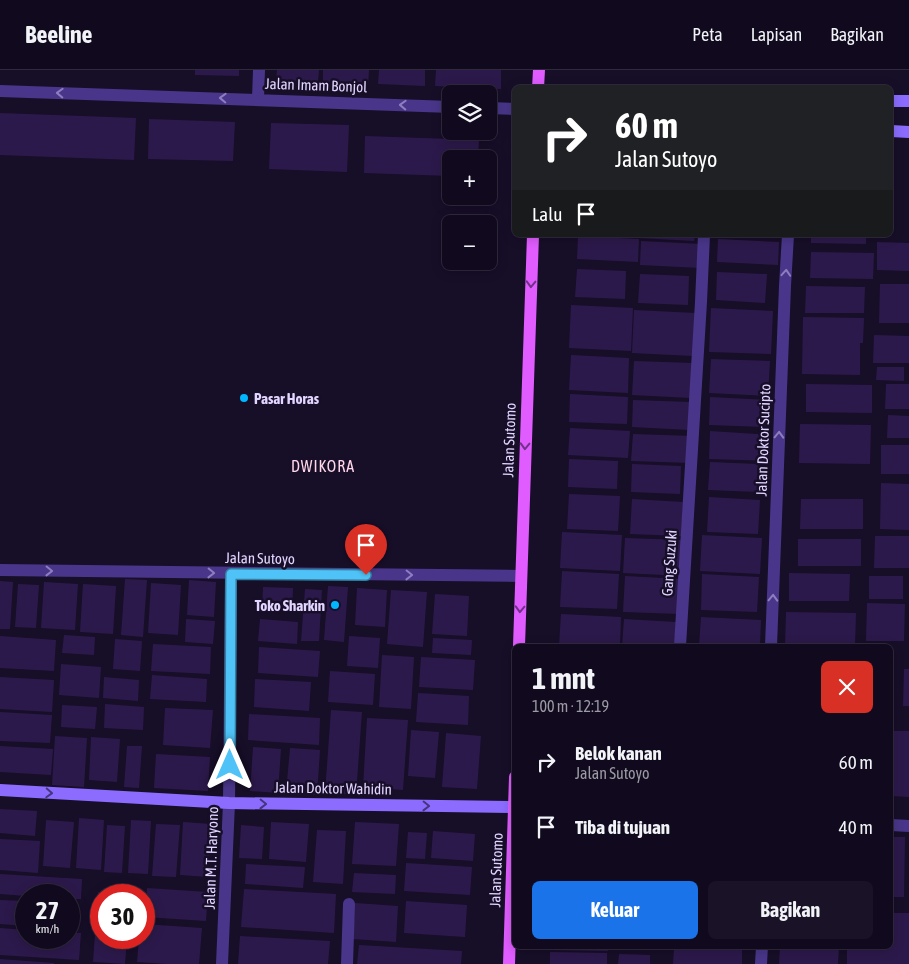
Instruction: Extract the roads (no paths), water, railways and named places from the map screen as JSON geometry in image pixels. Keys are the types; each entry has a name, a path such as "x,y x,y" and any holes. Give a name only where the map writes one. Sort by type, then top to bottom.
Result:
{"main road":[{"path":"538,85 539,70"},
{"name":"Jalan Sutomo","path":"519,644 533,237"},
{"name":"Jalan Sutomo","path":"509,964 512,886"}],"street":[{"path":"258,99 259,70"},
{"name":"Jalan Imam Bonjol","path":"0,92 258,99 442,107"},
{"path":"893,101 909,102"},
{"path":"497,108 512,109"},
{"path":"893,131 909,132"},
{"name":"Gang Suzuki","path":"680,644 704,237"},
{"name":"Jalan Doktor Sucipto","path":"771,644 788,237"},
{"name":"Jalan Sutoyo","path":"0,570 520,576"},
{"name":"Jalan M.T. Haryono","path":"222,964 229,803 231,574"},
{"name":"Jalan Doktor Wahidin","path":"0,790 229,803 512,807"},
{"path":"893,825 909,826"},
{"path":"347,964 350,904"},
{"path":"761,964 762,949"}],"place":[{"name":"Pasar Horas","path":"244,398"},
{"name":"Toko Sharkin","path":"335,605"}],"district":[{"name":"DWIKORA","path":"323,466"}]}
